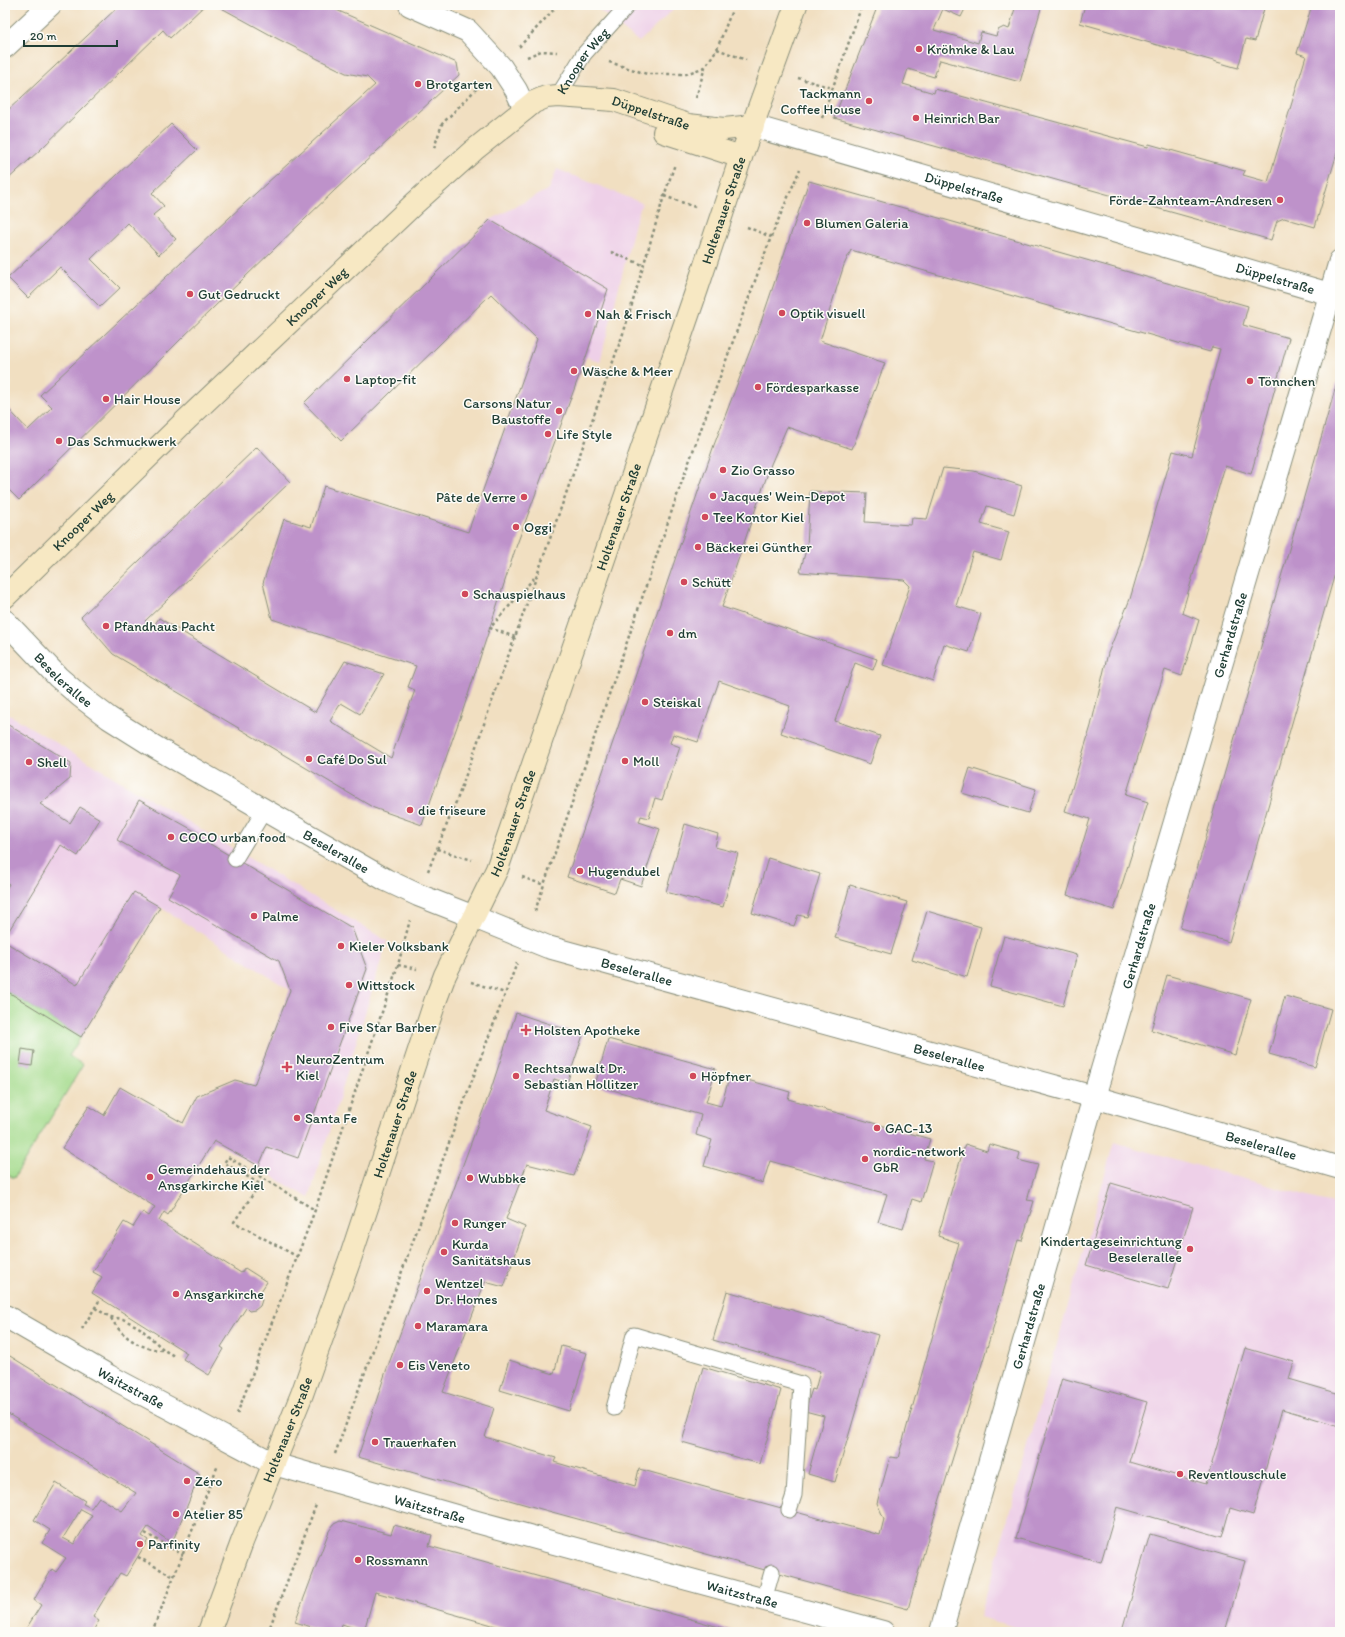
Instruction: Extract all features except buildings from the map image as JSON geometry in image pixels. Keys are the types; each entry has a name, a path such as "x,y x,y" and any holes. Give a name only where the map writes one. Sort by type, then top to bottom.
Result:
{"main road":[{"name":"Holtenauer Straße","path":"209,1632 242,1542 302,1394 350,1259 445,975 497,869 741,157 796,5"},
{"name":"Düppelstraße","path":"558,96 614,100 688,125 724,129 753,126"},
{"name":"Knooper Weg","path":"5,597 183,423 415,203 474,150 534,102 546,97 558,96"},
{"name":"Düppelstraße","path":"585,99 610,112 661,131 741,157"}],"street":[{"path":"5,47 50,5"},
{"path":"410,5 468,30 501,67 516,90 525,109"},
{"name":"Düppelstraße","path":"753,126 1335,295"},
{"name":"Gerhardstraße","path":"941,1632 1094,1097 1335,295 1340,260"},
{"name":"Beselerallee","path":"5,621 58,676 80,696 109,718 155,747 386,880 418,895 548,947 1094,1097 1340,1168"},
{"name":"Waitzstraße","path":"5,1316 109,1376 274,1464 477,1522 882,1632"}],"lane":[{"name":"Knooper Weg","path":"558,96 584,54 628,5"},
{"path":"235,859 265,809"},
{"path":"614,1408 634,1335 801,1384 794,1495 789,1510"},
{"path":"764,1600 772,1572"}],"path":[{"path":"501,67 558,5"},
{"path":"705,66 717,49 734,5"},
{"path":"819,125 862,5"},
{"path":"544,885 681,484 772,237 800,168"},
{"path":"437,848 458,797 625,328 664,196"},
{"path":"611,252 643,265"},
{"path":"515,637 490,628 537,575"},
{"path":"152,1632 298,1257 398,965"},
{"path":"268,1632 514,972"},
{"path":"298,1257 234,1222 260,1184 224,1163 228,1157 315,1210"},
{"path":"87,1321 99,1300"},
{"path":"94,1308 110,1317 123,1319 140,1328 164,1350 174,1356"},
{"path":"110,1317 116,1327 136,1343 153,1350 164,1350"},
{"path":"144,1533 183,1555"},
{"path":"138,1557 174,1577"}],"shaded area":[{"path":"593,5 678,5 639,42"},
{"path":"557,169 642,203 635,223 600,362 537,339 454,255 490,220 549,189"},
{"path":"5,712 387,941 309,1198 183,1123 197,1096 235,1080 254,1085 290,990 160,907 81,1037 5,990 5,891 9,885 5,881"},
{"name":"Reventlouschule","path":"1114,1142 1340,1206 1340,1632 1032,1632 980,1617"}],"green space":[{"path":"5,990 81,1037 69,1056 83,1065 14,1178 5,1173"}],"place":[{"name":"Kröhnke & Lau","path":"919,49"},
{"name":"Brotgarten","path":"418,84"},
{"name":"Tackmann Coffee House","path":"869,101"},
{"name":"Heinrich Bar","path":"916,118"},
{"name":"Förde-Zahnteam-Andresen","path":"1280,200"},
{"name":"Blumen Galeria","path":"807,223"},
{"name":"Gut Gedruckt","path":"190,294"},
{"name":"Optik visuell","path":"782,313"},
{"name":"Nah & Frisch","path":"588,314"},
{"name":"Wäsche & Meer","path":"574,371"},
{"name":"Laptop-fit","path":"347,379"},
{"name":"Tönnchen","path":"1250,381"},
{"name":"Fördesparkasse","path":"758,387"},
{"name":"Hair House","path":"106,399"},
{"name":"Carsons Natur Baustoffe","path":"559,411"},
{"name":"Life Style","path":"548,434"},
{"name":"Das Schmuckwerk","path":"59,441"},
{"name":"Zio Grasso","path":"723,470"},
{"name":"Jacques' Wein-Depot","path":"713,496"},
{"name":"Pâte de Verre","path":"524,497"},
{"name":"Tee Kontor Kiel","path":"705,517"},
{"name":"Oggi","path":"516,527"},
{"name":"Bäckerei Günther","path":"698,547"},
{"name":"Schütt","path":"684,582"},
{"name":"Schauspielhaus","path":"465,594"},
{"name":"Pfandhaus Pacht","path":"106,626"},
{"name":"dm","path":"670,633"},
{"name":"Steiskal","path":"645,702"},
{"name":"Café Do Sul","path":"309,759"},
{"name":"Moll","path":"625,761"},
{"name":"Shell","path":"29,762"},
{"name":"die friseure","path":"410,810"},
{"name":"COCO urban food","path":"171,837"},
{"name":"Hugendubel","path":"580,871"},
{"name":"Palme","path":"254,916"},
{"name":"Kieler Volksbank","path":"341,946"},
{"name":"Wittstock","path":"349,985"},
{"name":"Five Star Barber","path":"331,1027"},
{"name":"Holsten Apotheke","path":"526,1030"},
{"name":"NeuroZentrum Kiel","path":"287,1067"},
{"name":"Rechtsanwalt Dr. Sebastian Hollitzer","path":"516,1076"},
{"name":"Höpfner","path":"693,1076"},
{"name":"Santa Fe","path":"297,1118"},
{"name":"GAC-13","path":"877,1128"},
{"name":"nordic-network GbR","path":"865,1159"},
{"name":"Gemeindehaus der Ansgarkirche Kiel","path":"150,1177"},
{"name":"Wubbke","path":"470,1178"},
{"name":"Runger","path":"455,1223"},
{"name":"Kindertageseinrichtung Beselerallee","path":"1190,1249"},
{"name":"Kurda Sanitätshaus","path":"444,1252"},
{"name":"Wentzel Dr. Homes","path":"427,1291"},
{"name":"Ansgarkirche","path":"176,1294"},
{"name":"Maramara","path":"418,1326"},
{"name":"Eis Veneto","path":"400,1365"},
{"name":"Trauerhafen","path":"375,1442"},
{"name":"Reventlouschule","path":"1180,1474"},
{"name":"Zéro","path":"187,1481"},
{"name":"Atelier 85","path":"176,1514"},
{"name":"Parfinity","path":"140,1544"},
{"name":"Rossmann","path":"358,1560"}]}
